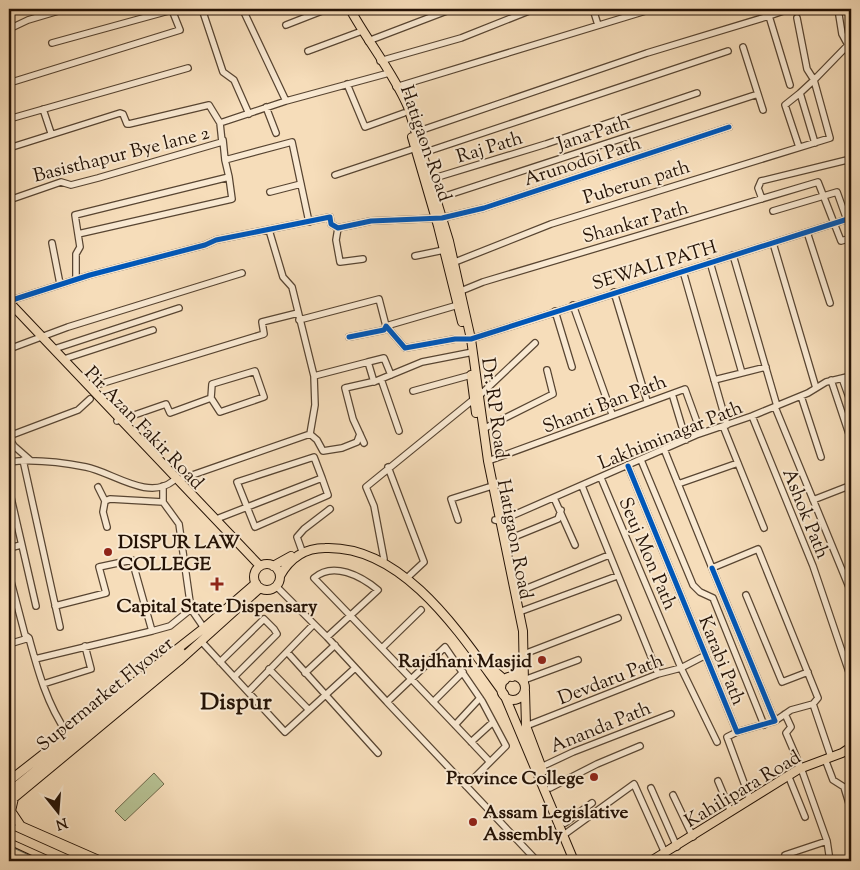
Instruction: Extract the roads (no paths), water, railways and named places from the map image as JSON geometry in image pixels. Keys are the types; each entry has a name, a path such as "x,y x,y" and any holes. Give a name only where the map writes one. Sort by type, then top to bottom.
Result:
{"main road":[{"name":"Hatigaon Road","path":"345,9 386,73"},
{"name":"Dr. RP Road","path":"350,9 360,32 368,41 386,73 397,87 416,132 419,151 431,180 439,218 455,262 497,521 504,541 523,631 526,726 565,823 567,833"},
{"name":"Hatigaon Road","path":"397,87 439,218 444,250 458,306 469,339"},
{"name":"Pir Azan Fakir Road","path":"9,301 38,338 54,349 119,420"},
{"name":"Pir Azan Fakir Road","path":"9,308 119,420 258,568"},
{"name":"Hatigaon Road","path":"470,352 470,375 476,398 489,487 518,628 520,670 508,678"},
{"path":"176,480 216,520 258,568"},
{"path":"258,568 273,566 320,544 337,543 358,547 410,576 454,617 493,671 508,678 519,678 524,684 520,697 513,700 503,692"},
{"path":"258,568 254,576 258,586 268,590 276,586 290,560 320,548 337,547 356,550 383,561 414,585 452,621 503,692 579,861"},
{"path":"273,566 280,576"},
{"path":"9,781 67,733 258,586"},
{"path":"101,861 17,822 10,807 14,798 201,641 258,586"},
{"name":"Supermarket Flyover","path":"9,792 187,647 193,636"},
{"path":"503,692 508,678"},
{"name":"Kahilipara Road","path":"651,861 693,837 788,775 851,747"},
{"path":"10,833 23,833 70,857"},
{"path":"10,833 18,845 54,861"},
{"path":"10,833 70,857 86,861"},
{"path":"18,845 19,837 23,833"},
{"path":"567,833 574,861"},
{"path":"64,845 70,857"}],"street":[{"path":"9,30 28,20 65,9"},
{"path":"202,9 224,72 234,80 249,114"},
{"path":"253,9 244,12 286,101"},
{"path":"286,25 328,9"},
{"path":"368,41 452,9"},
{"path":"593,9 598,25"},
{"path":"397,87 652,9"},
{"path":"416,132 647,53 789,9"},
{"path":"800,148 785,105 814,80 848,45 842,34 838,9"},
{"path":"9,83 180,30 172,10 52,43"},
{"path":"380,60 461,38 529,11"},
{"path":"769,16 790,85"},
{"path":"797,18 807,69 814,80"},
{"path":"308,52 360,32"},
{"path":"743,47 763,110"},
{"path":"335,175 419,151 728,51"},
{"path":"9,119 188,68"},
{"path":"9,148 51,133 120,113 123,114 127,124 129,124 205,105 211,106 220,123 286,101 386,73"},
{"name":"Puberun path","path":"455,262 551,224 830,138 814,80"},
{"path":"347,84 365,127 404,113"},
{"name":"Raj Path","path":"431,180 546,144 697,93"},
{"path":"800,93 815,143"},
{"name":"Jana Path","path":"436,199 758,94"},
{"path":"266,108 276,133"},
{"path":"43,109 51,133"},
{"name":"Basisthapur Bye lane 2","path":"9,200 46,186 61,182 71,184 98,178 222,142 220,123"},
{"name":"Arunodoi Path","path":"338,228 371,221 439,218 484,208 729,127"},
{"path":"78,234 232,199 223,140"},
{"path":"225,160 292,142 308,222"},
{"path":"762,199 758,188 760,181 851,159"},
{"path":"76,280 76,254 80,247 75,215 229,177"},
{"name":"Shankar Path","path":"461,291 484,282 818,182 824,196"},
{"path":"270,192 301,184"},
{"path":"773,211 837,192 849,219"},
{"path":"824,196 841,241 851,238"},
{"path":"9,301 60,284 205,245 216,240 330,217 331,224 338,228 336,240 340,262 363,259"},
{"name":"SEWALI PATH","path":"386,326 406,348 469,339 849,219"},
{"path":"269,230 283,277 292,287 314,376 315,405 310,434"},
{"path":"807,232 830,303"},
{"path":"52,243 60,284"},
{"path":"773,243 816,388"},
{"path":"415,256 444,250"},
{"path":"733,255 776,406 851,592"},
{"path":"710,262 742,372"},
{"path":"682,271 714,380 725,425 764,528"},
{"path":"9,350 38,338 242,273"},
{"path":"614,292 647,401"},
{"path":"299,320 379,299 386,326"},
{"path":"573,305 612,414"},
{"path":"349,337 384,330 386,326 458,306"},
{"path":"54,349 179,308"},
{"path":"555,311 572,367"},
{"path":"90,387 264,334 262,322 298,313"},
{"path":"64,360 153,330"},
{"path":"383,561 374,506 366,487 388,467 476,398 535,343"},
{"path":"364,443 345,388 374,382 422,362 470,352"},
{"path":"314,376 384,358 391,375"},
{"path":"368,362 374,382"},
{"path":"714,380 766,367"},
{"path":"483,429 553,394 546,370"},
{"path":"255,371 264,398 220,412 211,398 212,384 255,371"},
{"path":"413,391 470,375"},
{"name":"Lakhiminagar Path","path":"497,521 601,478 701,433 752,416 801,396 831,380 851,376"},
{"path":"842,378 851,403"},
{"path":"381,379 399,431"},
{"path":"831,380 851,440"},
{"name":"Shanti Ban Path","path":"488,460 586,426 647,401 687,389 701,433"},
{"path":"801,396 821,457"},
{"path":"673,397 686,440"},
{"path":"119,420 166,404 170,413 211,398"},
{"path":"30,460 9,437 78,410 90,399"},
{"name":"Ashok Path","path":"752,416 813,566 851,678"},
{"path":"310,434 317,440 323,451 342,448 357,442 360,434"},
{"path":"9,462 30,460 87,467 149,488 163,486 310,434"},
{"name":"Karabi Path","path":"628,466 704,656 737,732 774,721 664,450"},
{"path":"314,457 322,478 328,495 255,527 237,482 314,457"},
{"path":"23,460 60,627"},
{"path":"641,460 693,585 700,592 713,598 764,725"},
{"path":"678,484 738,463"},
{"path":"388,467 424,562 410,576"},
{"path":"216,520 322,478"},
{"name":"Seuj Mon Path","path":"601,478 681,668 717,742"},
{"path":"98,486 105,501 103,512 107,527"},
{"path":"163,486 163,502 179,524 191,609 204,628"},
{"path":"582,486 658,674"},
{"path":"813,500 849,486"},
{"path":"458,520 451,499 489,487"},
{"path":"9,489 36,606"},
{"path":"554,498 575,545"},
{"path":"105,501 110,499 163,502"},
{"path":"302,551 297,537 304,528 330,509"},
{"path":"504,541 550,523 558,518 561,510"},
{"path":"9,548 21,544"},
{"path":"712,568 758,549 808,672 818,698 813,704 786,714 774,721"},
{"path":"515,593 609,556"},
{"path":"55,606 106,593 99,567 132,560 152,631"},
{"path":"327,637 350,616 378,590 351,573 339,570 318,575 314,578 350,616 434,702 490,762"},
{"path":"9,574 25,635 29,638 43,684 56,717 67,733"},
{"path":"519,612 617,576"},
{"path":"276,586 327,637 537,861"},
{"path":"746,595 782,682 808,672"},
{"path":"35,659 170,626 191,609"},
{"path":"382,648 421,610"},
{"path":"524,654 618,618"},
{"path":"220,662 264,619 274,629 277,634 234,677"},
{"path":"248,692 314,624"},
{"path":"9,644 29,638"},
{"path":"201,641 285,732 355,668"},
{"path":"305,673 334,645"},
{"path":"43,684 92,670 85,646"},
{"path":"387,702 445,647 480,698 506,746 466,786"},
{"path":"287,652 378,753"},
{"name":"Devdaru Path","path":"526,726 658,674 681,668 704,656"},
{"path":"524,684 578,660"},
{"path":"269,669 308,709"},
{"path":"434,702 463,672"},
{"path":"455,725 480,698"},
{"path":"813,704 833,780 844,787 851,810"},
{"name":"Ananda Path","path":"541,767 573,752 671,714"},
{"path":"786,714 791,727 786,733 801,768 827,841 830,861"},
{"path":"471,742 493,722"},
{"path":"737,732 727,737 750,799"},
{"path":"550,788 597,764 640,746"},
{"path":"788,775 805,817"},
{"path":"718,781 731,812"},
{"path":"567,833 634,784 666,853"},
{"path":"651,788 677,847"},
{"path":"673,795 693,837"},
{"path":"565,823 592,803"},
{"path":"785,855 827,841"}],"waterway":[{"path":"9,846 42,861"}],"place":[{"name":"DISPUR LAW COLLEGE","path":"108,552"},
{"name":"Capital State Dispensary","path":"217,584"},
{"name":"Rajdhani Masjid","path":"542,660"},
{"name":"Province College","path":"594,777"},
{"name":"Assam Legislative Assembly","path":"473,822"}],"district":[{"name":"Dispur","path":"236,701"}]}
